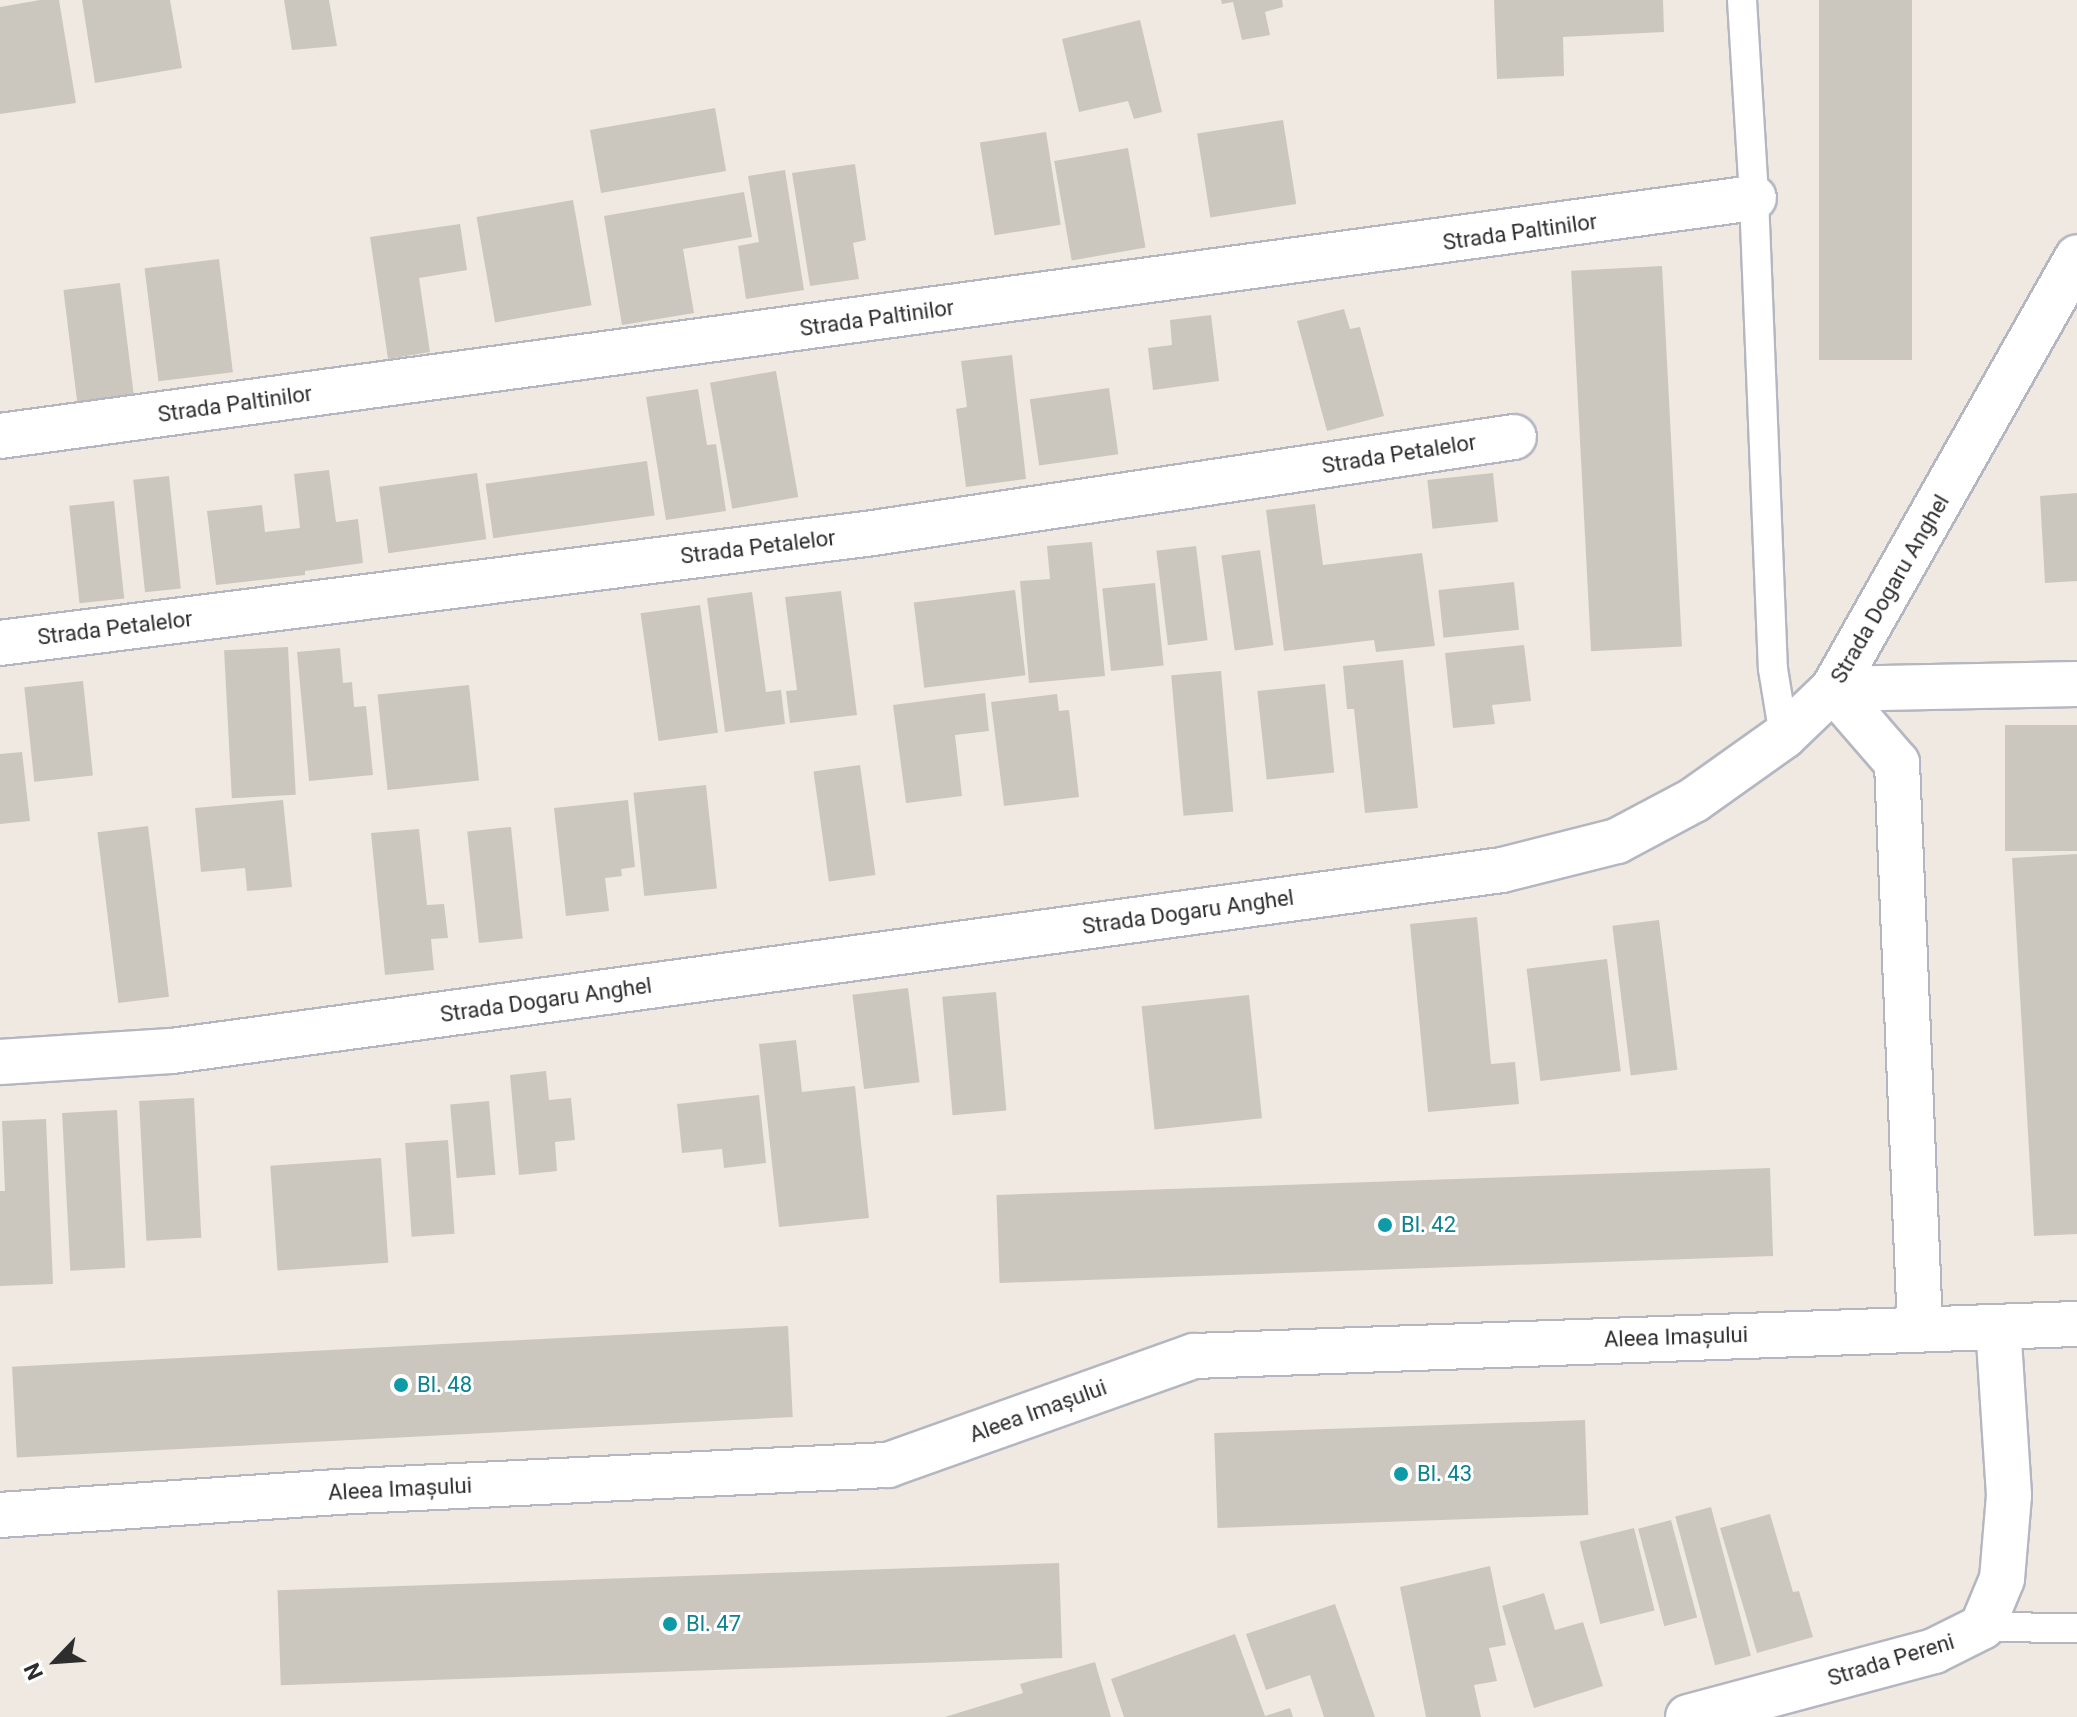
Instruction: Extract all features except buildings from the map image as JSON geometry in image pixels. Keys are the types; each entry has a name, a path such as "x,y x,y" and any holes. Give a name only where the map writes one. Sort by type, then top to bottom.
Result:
{"street":[{"name":"Strada Paltinilor","path":"0,436 1754,198"},
{"name":"Strada Dogaru Anghel","path":"0,1062 172,1051 1502,870 1549,860 1628,836 1694,800 1784,736 1833,689 2077,257"},
{"name":"Strada Petalelor","path":"0,643 873,533 1514,437"},
{"path":"1833,689 2077,684"},
{"path":"1833,689 1897,763 1920,1328"},
{"name":"Aleea Imașului","path":"0,1515 335,1492 888,1465 1194,1356 2077,1324"},
{"name":"Strada Pereni","path":"1688,1717 1934,1651 1982,1627 2002,1579 2009,1495 1998,1327"}],"lane":[{"path":"1742,0 1754,198 1773,669 1784,736"},
{"path":"1982,1627 2077,1628"}],"place":[{"name":"Bl. 42","path":"1385,1225"},
{"name":"Bl. 48","path":"401,1385"},
{"name":"Bl. 43","path":"1401,1474"},
{"name":"Bl. 47","path":"670,1624"}]}
